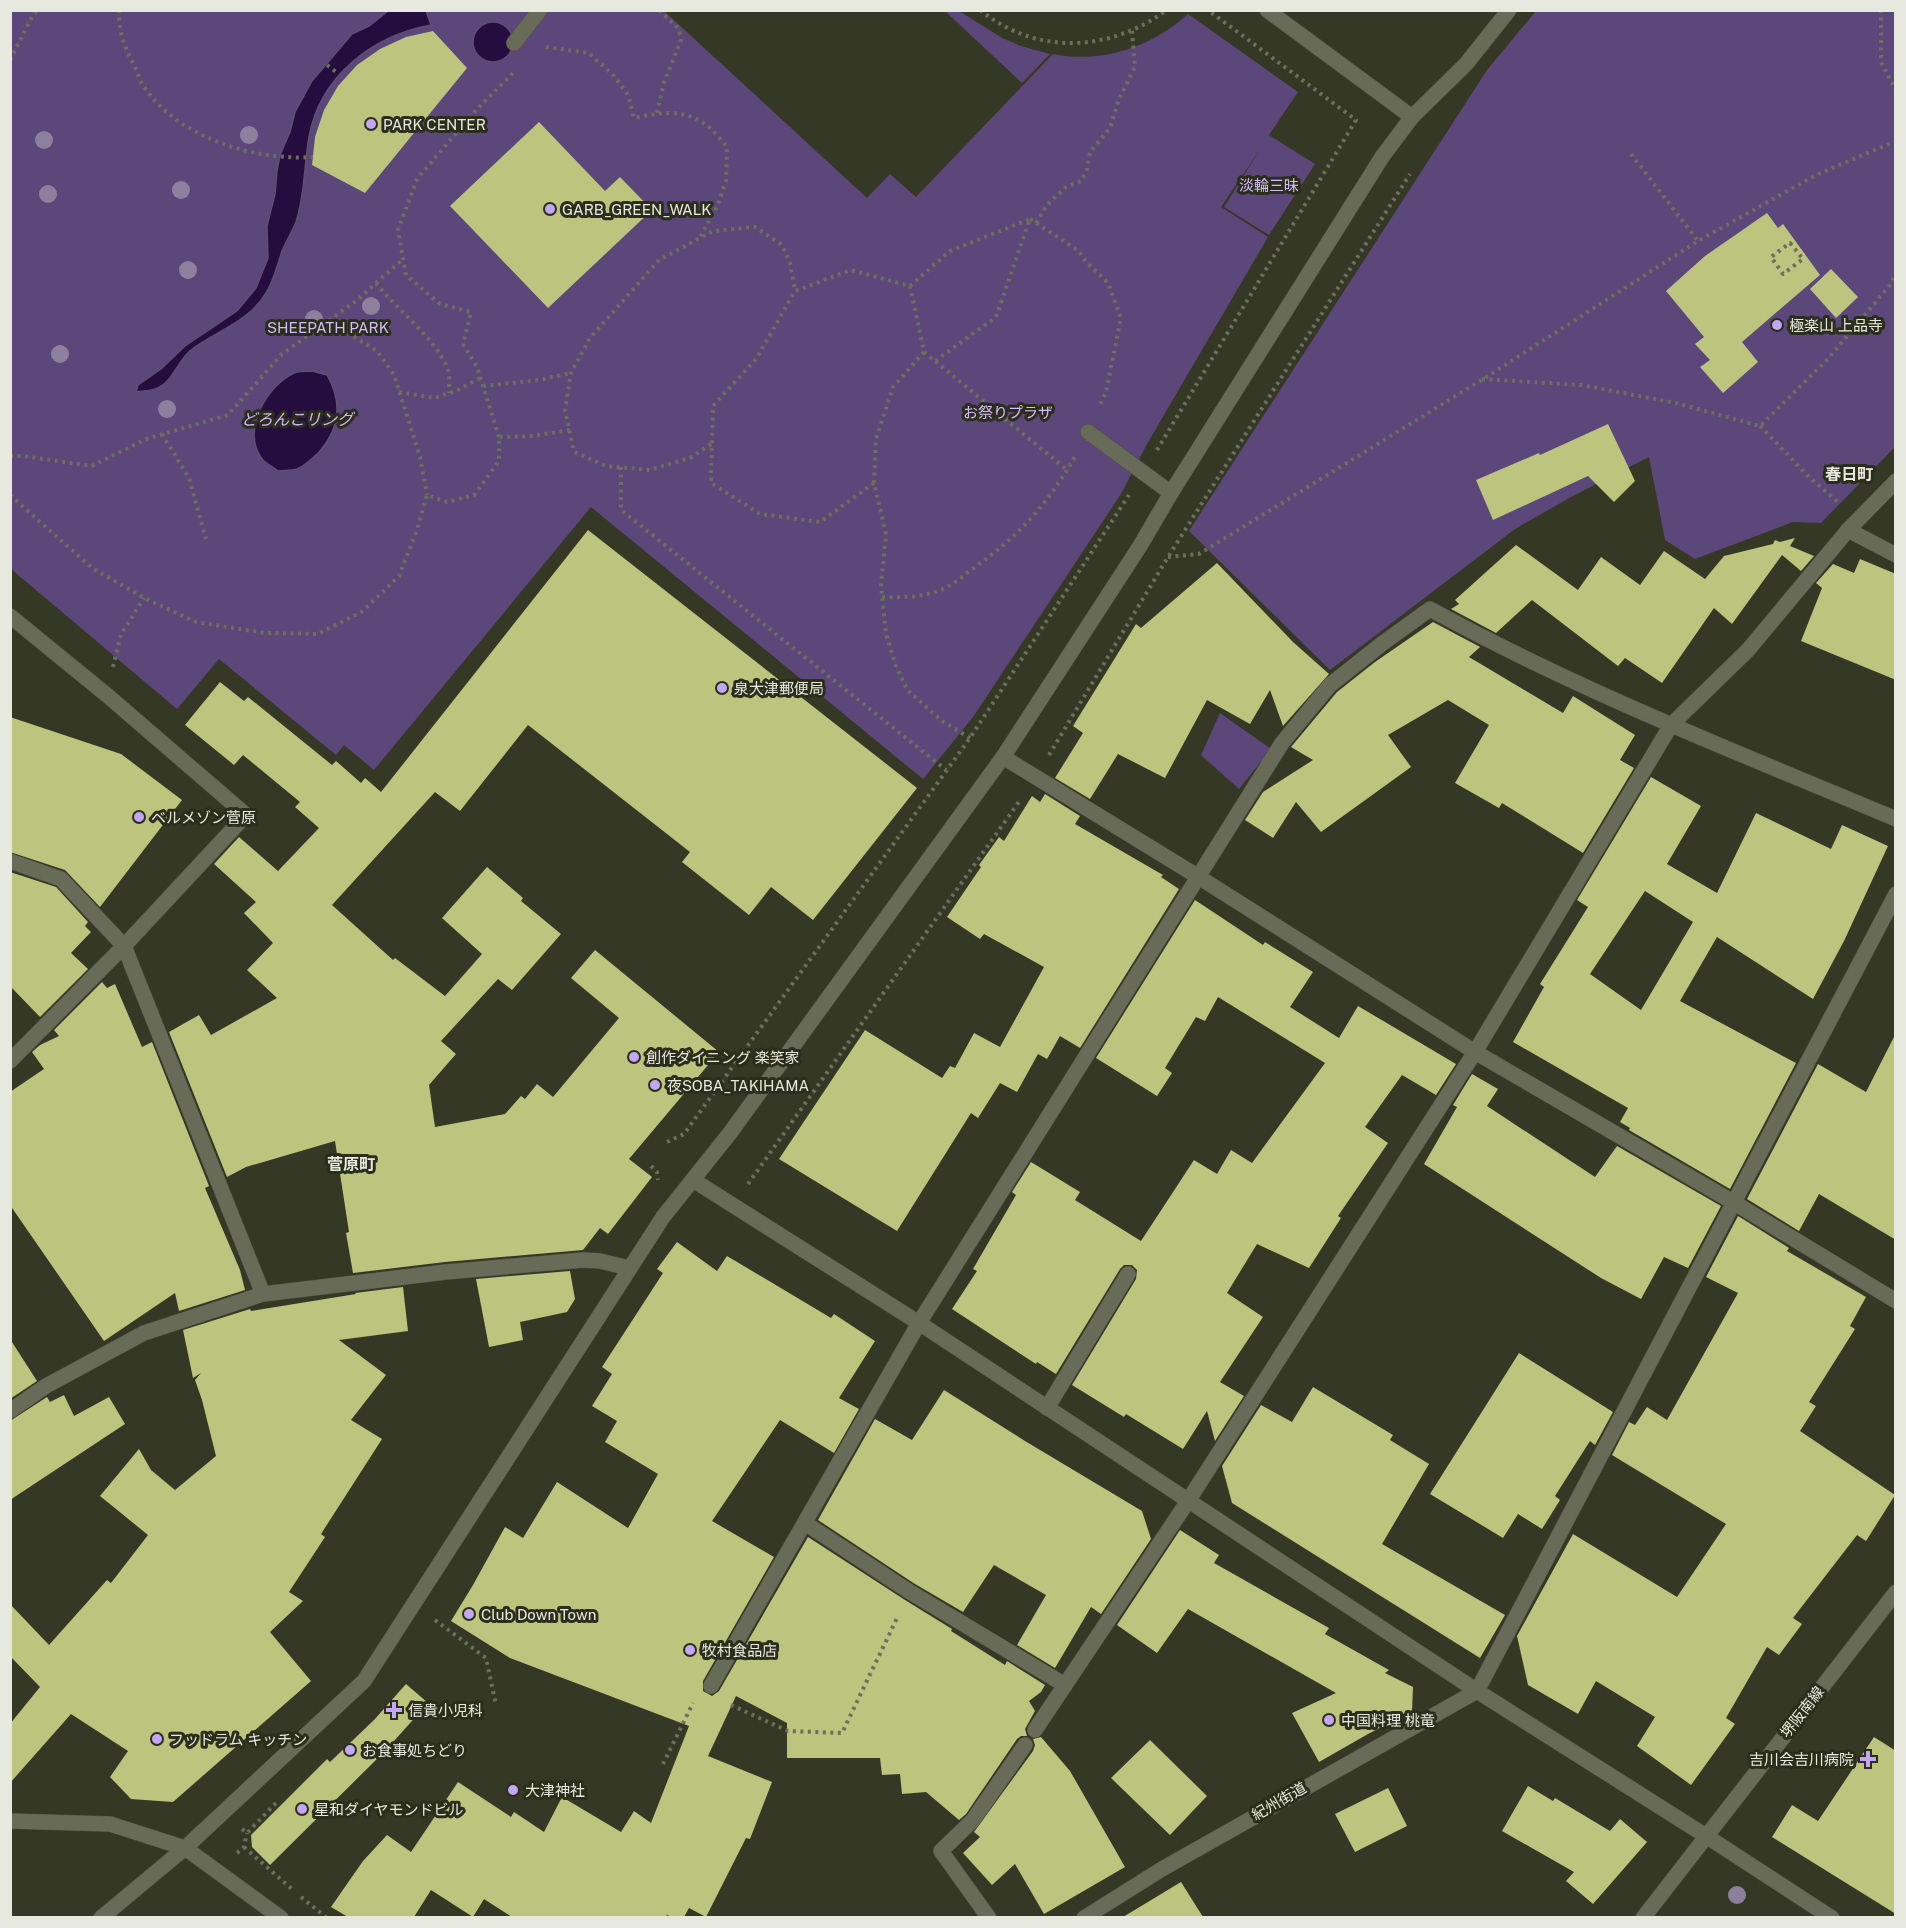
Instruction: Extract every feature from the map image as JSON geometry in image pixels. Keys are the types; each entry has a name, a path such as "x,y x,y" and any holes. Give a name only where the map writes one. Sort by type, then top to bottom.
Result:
{"street":[{"path":"514,43 540,10"},
{"path":"1267,10 1412,117"},
{"path":"101,1917 185,1848 364,1681 663,1217 730,1133 1003,757 1140,546 1382,157 1412,117 1466,64 1509,10"},
{"path":"1088,432 1171,493"},
{"path":"1035,1730 1188,1501 1475,1052 1671,725 1748,650 1853,525 1896,481"},
{"path":"1853,525 1896,555"},
{"path":"711,1686 919,1323 1282,743 1330,685 1383,643 1430,609 1498,646 1671,725 1896,819"},
{"path":"10,616 108,696 246,815 124,946 10,1061"},
{"path":"1003,757 1197,876 1475,1052 1733,1202 1896,1301"},
{"path":"10,861 61,879 124,946 263,1294"},
{"path":"1478,1691 1896,894"},
{"path":"693,1180 919,1323 1478,1691 1832,1917"},
{"path":"10,1411 46,1386 144,1333 263,1294 446,1272 583,1260 607,1262 629,1268"},
{"path":"1047,1408 1128,1274"},
{"path":"805,1523 910,1592 1065,1684"},
{"name":"堺阪南線","path":"1643,1917 1896,1592"},
{"name":"紀州街道","path":"1084,1917 1172,1863 1478,1691"},
{"path":"989,1917 941,1851 973,1820 1025,1745"},
{"path":"10,1821 110,1824 185,1848 281,1917"}],"path":[{"path":"10,60 32,17 39,10"},
{"path":"119,10 119,25 123,40 145,88 177,120 194,132 221,144 252,152 313,157"},
{"path":"657,113 664,82 681,40 679,29 659,10"},
{"path":"980,10 1006,27 1024,35 1043,40 1082,43 1101,41 1132,31 1167,10"},
{"path":"667,1142 684,1134 970,738 1142,473 1356,120 1208,10"},
{"path":"1881,10 1881,62 1896,92"},
{"path":"1036,223 1047,205 1066,187 1081,181 1087,170 1090,152 1110,128 1119,99 1135,67 1132,31"},
{"path":"537,54 546,47 589,53 614,76 628,95 634,117 676,112 704,123 727,147 726,181 717,207 700,237"},
{"path":"327,65 339,74"},
{"path":"427,495 447,502 474,495 500,460 499,437 477,367 463,344 471,312 440,304 406,275 398,230 417,179 476,110 520,67"},
{"path":"1140,546 1168,557 1199,554 1482,379 1698,241 1816,175 1896,141"},
{"path":"1631,154 1698,241"},
{"path":"882,597 905,598 921,595 938,591 955,583 1027,523 1052,494 1067,470 1106,392 1121,318 1108,283 1078,251 1030,219"},
{"path":"910,286 950,251 1030,219"},
{"path":"935,361 996,317 1030,219"},
{"path":"712,443 690,458 650,470 606,466 574,452 566,410 571,373 590,338 660,260 713,231 755,227 782,245 790,264 795,291 756,360 713,406 711,483 760,514 820,522 874,483"},
{"path":"1790,243 1803,259 1784,274 1771,257 1790,243"},
{"path":"10,456 92,466 162,434 228,415 282,354 356,301 403,259"},
{"path":"795,291 851,270 910,286"},
{"path":"1760,426 1827,360 1890,285 1896,273"},
{"path":"376,283 442,359 449,371 449,393"},
{"path":"910,286 924,352 1067,470"},
{"path":"10,495 92,568 144,598 195,622 265,633 318,634 363,610 399,576 417,530 427,495 420,457 394,375 377,351 328,321"},
{"path":"924,352 893,387 876,439 874,483 886,534 881,586 886,634 896,666 907,690 942,721 970,738"},
{"path":"483,386 539,380 571,373"},
{"path":"399,392 434,398 480,378"},
{"path":"1482,379 1581,385 1676,403 1760,426 1853,525"},
{"path":"499,437 532,436 570,430"},
{"path":"162,434 189,478 206,539"},
{"path":"621,467 621,510 946,770"},
{"path":"108,696 120,634 144,598"},
{"path":"728,1703 788,1731 842,1733 910,1592"},
{"path":"434,1620 486,1658 496,1705"},
{"path":"663,1764 695,1699"},
{"path":"244,1848 313,1908 327,1917"}],"green space":[{"name":"SHEEPATH PARK","path":"10,11 664,11 867,198 890,174 916,197 1053,54 1089,57 1125,50 1158,36 1188,14 1298,92 1269,135 1315,164 1269,235 1224,207 1261,148 1221,207 1268,237 1147,444 1121,494 973,717 923,779 591,507 374,770 344,745 336,755 219,659 177,709 11,569"},
{"path":"945,11 959,11 1002,38 1050,54 1022,83"},
{"path":"1536,11 1895,11 1895,447 1821,523 1793,522 1695,559 1665,540 1649,457 1515,529 1330,670 1189,531 1487,70"},
{"path":"1220,713 1271,749 1239,789 1201,755"}],"water":[{"path":"388,11 426,11 431,25 409,30 369,49 352,62 324,95 309,137 296,222 266,293 259,303 241,319 191,350 163,385 153,390 136,392 138,385 161,369 185,346 237,311 256,288 268,258 267,226 275,194 280,155 290,132 295,112 312,81 352,34 369,26"},
{"path":"493,22 501,23 507,28 512,34 512,50 507,56 501,61 493,62 485,61 479,56 474,50 473,42 474,34 479,28 485,23"},
{"name":"どろんこリング","path":"312,371 327,375 332,385 337,405 335,424 326,443 309,462 297,469 278,471 263,460 257,449 254,437 259,411 274,388 284,379 296,372"}],"building":[{"name":"PARK CENTER","path":"433,31 467,68 365,193 312,165 315,137 324,110 338,86 357,65 380,49 406,37"},
{"path":"539,122 605,191 620,177 652,210 548,308 450,206"},
{"path":"1767,213 1778,228 1783,224 1820,275 1742,342 1758,362 1723,393 1700,367 1710,360 1695,344 1704,337 1666,291 1705,256"},
{"path":"1831,269 1858,297 1836,318 1810,289"},
{"path":"1608,424 1635,481 1614,502 1588,476 1493,520 1476,480 1539,453 1540,455"},
{"path":"588,530 917,788 813,920 771,887 749,915 682,862 690,852 528,725 460,811 435,792 332,905 393,960 395,958 445,996 482,954 442,918 487,867 523,898 521,901 561,934 512,990 498,979 441,1041 456,1054 429,1085 435,1127 505,1114 521,1096 525,1099 537,1084 553,1097 619,1018 571,978 595,950 719,1052 629,1159 652,1177 608,1234 600,1228 583,1250 353,1273 335,1141 246,1167 227,1177 169,1032 199,1015 211,1035 277,998 247,970 273,943 244,913 256,902 214,864 239,837 278,871 319,828 295,807 300,802 243,755 234,765 185,725 220,682 244,701 248,697 332,765 336,761 361,783 365,778 381,792"},
{"path":"1795,538 1790,546 1814,556 1801,571 1782,555 1732,624 1714,608 1662,683 1625,658 1618,666 1532,600 1496,633 1451,609 1459,604 1455,600 1516,545 1578,590 1601,557 1640,585 1664,551 1705,579 1724,556 1773,544 1775,540 1780,542"},
{"path":"1860,559 1896,574 1896,680 1801,641 1822,588 1816,583 1833,564 1854,573"},
{"path":"1217,563 1293,642 1329,674 1283,726 1270,690 1250,724 1207,700 1165,778 1118,754 1090,799 1055,778 1083,733 1073,726 1136,624 1141,628"},
{"path":"1433,622 1480,647 1469,657 1563,713 1573,696 1635,735 1620,760 1634,768 1583,853 1502,803 1499,808 1455,783 1489,725 1448,700 1388,735 1411,767 1321,832 1296,802 1273,838 1245,820 1263,792 1313,760 1291,747 1337,692 1375,662"},
{"path":"10,717 121,754 182,800 100,907 65,870 10,852"},
{"path":"1651,777 1701,806 1667,864 1717,893 1756,813 1831,849 1842,825 1888,846 1844,941 1813,999 1717,937 1680,1001 1796,1063 1730,1189 1629,1130 1630,1128 1620,1122 1628,1108 1513,1042 1544,987 1540,984 1588,907 1577,900","holes":["1645,891 1693,922 1641,1010 1590,974"]},
{"path":"1045,794 1080,816 1075,824 1163,875 1161,877 1179,889 1080,1048 1060,1036 1047,1059 1038,1054 1017,1092 1000,1083 978,1118 971,1113 897,1231 779,1159 865,1030 942,1078 950,1066 955,1068 974,1033 1000,1047 1044,967 984,934 980,939 947,917 999,837 1004,841 1032,796 1040,802"},
{"path":"10,872 56,887 88,922 85,926 91,932 71,953 88,969 40,1017 10,986"},
{"path":"1195,900 1263,945 1265,942 1313,972 1290,1007 1339,1038 1358,1006 1456,1064 1436,1095 1402,1075 1365,1127 1388,1143 1338,1216 1341,1218 1309,1268 1257,1244 1227,1293 1263,1317 1220,1382 1244,1396 1215,1441 1207,1411 1183,1449 1126,1414 1124,1417 1072,1385 1136,1279 1137,1270 1132,1265 1124,1265 1120,1269 1056,1374 1037,1362 1036,1364 952,1309 977,1271 973,1269 1016,1195 1012,1192 1031,1162 1080,1192 1075,1200 1141,1241 1194,1160 1217,1174 1231,1150 1252,1163 1325,1063 1218,997 1205,1021 1196,1017 1165,1068 1172,1073 1157,1096 1096,1058"},
{"path":"102,982 107,988 115,984 142,1047 152,1042 209,1186 205,1188 240,1270 245,1290 179,1311 175,1293 104,1341 10,1205 10,1092 44,1069 32,1052 40,1045 59,1036 54,1030"},
{"path":"1896,1033 1896,1240 1819,1194 1799,1231 1747,1199 1818,1064 1866,1092"},
{"path":"1472,1074 1498,1089 1487,1106 1595,1177 1617,1146 1721,1206 1688,1268 1664,1257 1641,1299 1601,1278 1424,1164 1457,1107 1453,1105"},
{"path":"1738,1216 1789,1248 1787,1251 1866,1297 1850,1326 1855,1329 1809,1402 1816,1406 1800,1431 1895,1495 1866,1541 1857,1535 1793,1618 1802,1624 1779,1655 1767,1647 1726,1718 1735,1724 1691,1785 1637,1746 1655,1717 1596,1681 1578,1714 1528,1685 1517,1636 1573,1534 1677,1597 1726,1524 1612,1455 1629,1422 1635,1425 1647,1407 1667,1420 1738,1293 1706,1277"},
{"path":"677,1242 717,1271 727,1256 831,1318 834,1314 875,1341 839,1398 859,1409 834,1453 780,1420 712,1521 774,1557 703,1681 703,1691 712,1696 719,1691 808,1537 1005,1665 1007,1661 1045,1685 1041,1692 1029,1701 1035,1711 1025,1729 1027,1736 1017,1739 966,1814 959,1820 926,1792 902,1794 900,1774 882,1775 880,1758 787,1758 787,1723 736,1696 708,1756 772,1782 750,1839 746,1838 706,1917 689,1908 684,1917 512,1917 484,1899 473,1917 431,1890 414,1917 348,1917 331,1907 363,1861 387,1835 411,1852 458,1782 511,1817 514,1812 544,1832 562,1797 621,1832 634,1811 651,1823 689,1726 510,1658 451,1621 505,1527 523,1538 557,1482 628,1528 658,1474 605,1442 617,1421 592,1406 612,1374 602,1367 663,1273 657,1269"},
{"path":"570,1271 575,1299 567,1312 520,1322 523,1340 489,1347 476,1279"},
{"path":"403,1287 408,1331 339,1340 386,1375 351,1420 382,1439 321,1534 325,1537 289,1592 303,1601 270,1632 311,1681 173,1802 131,1799 110,1777 128,1751 71,1714 10,1783 10,1724 40,1687 10,1656 10,1604 49,1645 107,1580 111,1583 148,1535 100,1496 139,1449 151,1470 175,1490 216,1456 195,1380 201,1373 193,1378 183,1330 250,1309 251,1311"},
{"path":"10,1339 37,1381 10,1399"},
{"path":"1519,1353 1613,1412 1595,1445 1590,1441 1555,1496 1560,1500 1542,1529 1518,1514 1503,1538 1430,1494"},
{"path":"1313,1387 1393,1435 1390,1440 1429,1464 1382,1544 1505,1615 1480,1658 1232,1503 1222,1466 1261,1405 1292,1422"},
{"path":"944,1390 1142,1511 1151,1539 1101,1614 1091,1607 1055,1668 1017,1645 1046,1595 994,1565 963,1612 915,1584 818,1520 875,1419 912,1440"},
{"path":"64,1395 74,1416 109,1397 125,1424 10,1500 10,1421 47,1397 50,1402"},
{"path":"1180,1530 1219,1555 1214,1563 1329,1628 1325,1634 1389,1670 1385,1673 1413,1687 1412,1711 1319,1762 1292,1713 1336,1693 1188,1609 1157,1653 1117,1625"},
{"path":"406,1684 428,1703 385,1751 270,1865 252,1847 251,1835 327,1759 330,1762 374,1720"},
{"path":"1041,1737 1070,1771 1125,1867 1044,1914 1015,1864 992,1885 963,1853 980,1837 974,1832 1033,1751 1035,1745 1033,1739"},
{"path":"1874,1737 1896,1751 1896,1914 1772,1837 1792,1805 1818,1821"},
{"path":"1150,1740 1207,1796 1170,1835 1111,1778"},
{"path":"1528,1786 1553,1801 1555,1798 1610,1831 1620,1819 1647,1842 1593,1904 1566,1881 1574,1872 1502,1831"},
{"path":"1388,1788 1407,1826 1355,1852 1335,1814"},
{"path":"1181,1882 1203,1917 1123,1917"}],"place":[{"name":"PARK CENTER","path":"371,124"},
{"name":"GARB_GREEN_WALK","path":"550,209"},
{"name":"極楽山 上品寺","path":"1777,325"},
{"name":"泉大津郵便局","path":"722,688"},
{"name":"ベルメゾン菅原","path":"139,817"},
{"name":"創作ダイニング 楽笑家","path":"634,1057"},
{"name":"夜SOBA_TAKIHAMA","path":"655,1085"},
{"name":"Club Down Town","path":"469,1614"},
{"name":"牧村食品店","path":"690,1650"},
{"name":"信貴小児科","path":"394,1710"},
{"name":"中国料理 桃竜","path":"1329,1720"},
{"name":"フッドラム キッチン","path":"157,1739"},
{"name":"お食事処ちどり","path":"350,1750"},
{"name":"吉川会吉川病院","path":"1868,1759"},
{"name":"大津神社","path":"513,1790"},
{"name":"星和ダイヤモンドビル","path":"302,1809"}],"district":[{"name":"春日町","path":"1849,474"},
{"name":"菅原町","path":"351,1164"}],"park label":[{"name":"淡輪三昧","path":"1269,185"},
{"name":"お祭りプラザ","path":"1008,412"}]}
